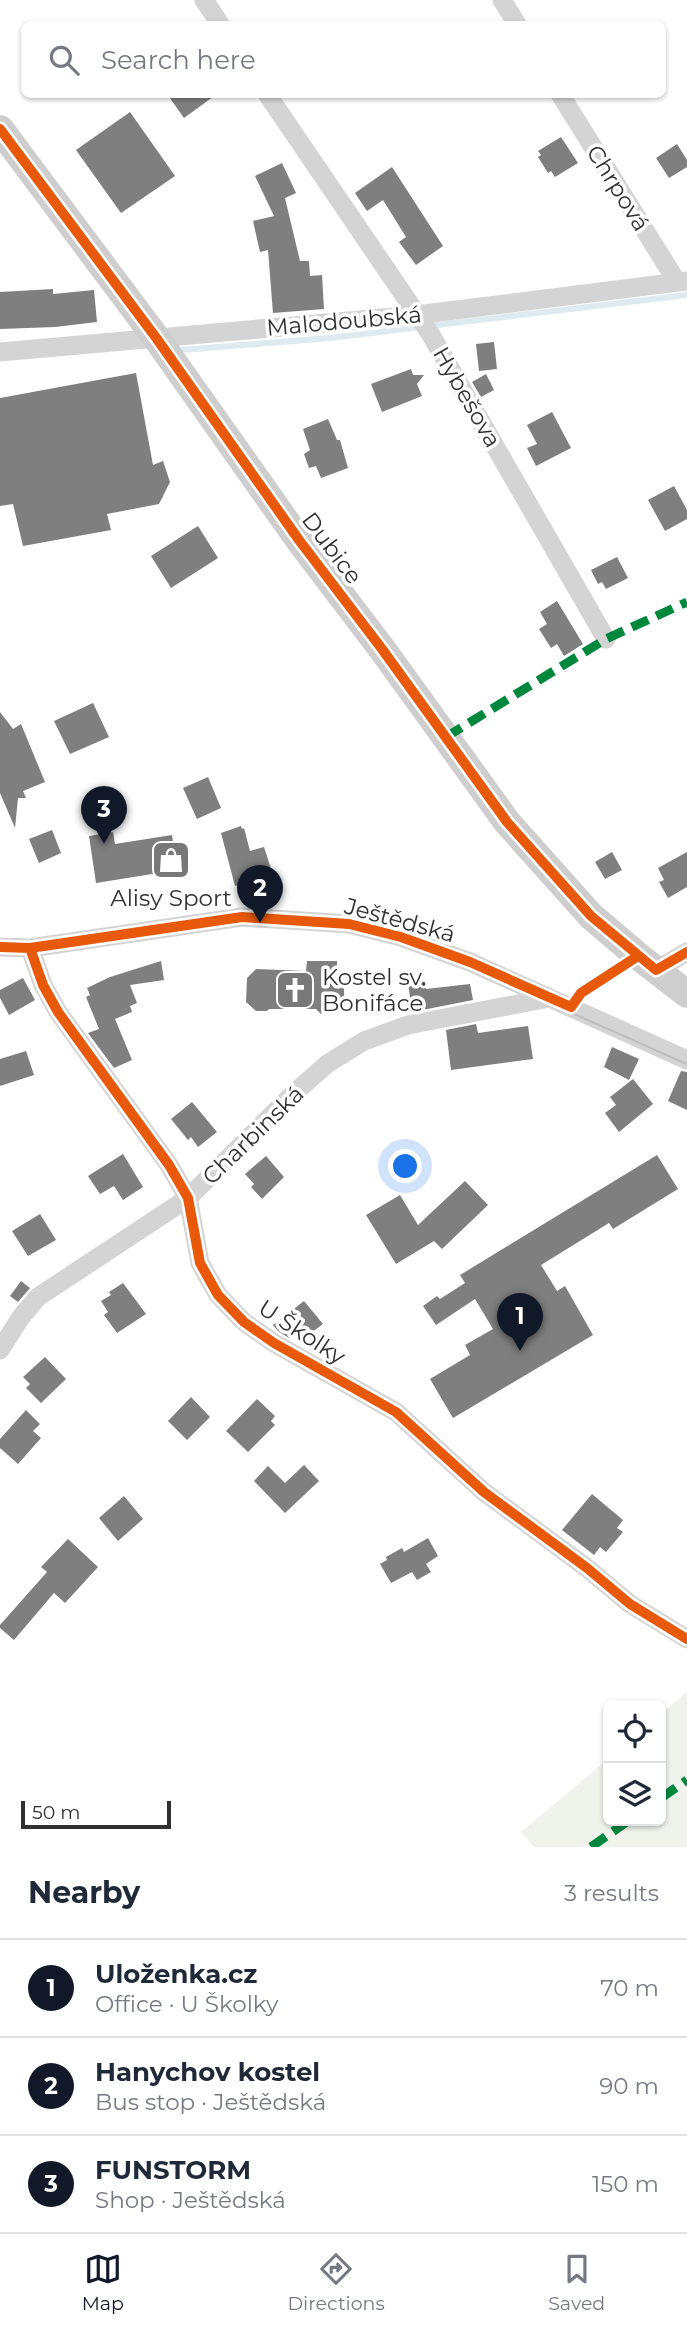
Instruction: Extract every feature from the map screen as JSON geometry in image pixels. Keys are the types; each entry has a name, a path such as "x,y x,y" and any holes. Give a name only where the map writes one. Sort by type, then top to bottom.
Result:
{"street":[{"path":"204,0 218,21"},
{"path":"502,0 515,21"},
{"name":"Hybešova","path":"270,98 431,335 606,639"},
{"name":"Chrpová","path":"563,98 682,281"},
{"name":"Dubice","path":"0,129 157,339 299,540 507,822 591,916 656,970"},
{"name":"Malodoubská","path":"0,352 416,315 682,281"},
{"name":"Ještědská","path":"0,947 30,947 242,917 349,924 401,937 471,962 687,1060"},
{"name":"U Školky","path":"30,947 43,985 58,1012 169,1165 188,1198 200,1263 218,1295 244,1322 285,1349 396,1412 484,1492 587,1568 630,1604 687,1639"},
{"path":"687,952 656,970 687,993"},
{"name":"Charbinská","path":"0,1350 21,1317 38,1297 188,1198 327,1064 364,1041 408,1025 549,998"}],"shaded area":[{"path":"687,1692 687,1847 534,1847 521,1832 603,1763 603,1826 666,1826 666,1710"}],"building":[{"path":"170,98 212,98 184,118"},
{"path":"130,112 175,176 121,213 76,150"},
{"path":"561,137 578,163 555,177 551,171 548,173 538,157 541,155 538,151"},
{"path":"677,144 687,160 687,167 669,178 656,158"},
{"path":"282,163 296,193 285,198 300,261 309,261 310,276 322,275 324,309 273,313 268,250 260,252 253,221 274,216 255,176"},
{"path":"392,167 443,246 416,265 399,242 406,237 383,200 367,211 355,193"},
{"path":"53,289 53,294 94,290 97,322 0,329 0,292"},
{"path":"494,342 497,369 479,371 476,344"},
{"path":"411,369 413,375 424,375 417,384 422,396 382,412 371,384"},
{"path":"136,373 153,465 163,461 170,482 159,504 107,514 111,530 23,546 13,504 0,506 0,398"},
{"path":"486,374 494,390 481,397 472,382"},
{"path":"552,412 571,448 536,466 527,448 537,444 527,425"},
{"path":"328,419 337,440 340,440 348,468 321,478 316,466 309,468 304,454 310,450 303,429"},
{"path":"674,486 687,510 687,519 665,531 648,500"},
{"path":"198,526 218,558 171,588 151,556"},
{"path":"617,557 628,578 606,589 602,582 598,584 591,570"},
{"path":"557,601 583,644 564,656 557,644 551,648 539,629 547,624 540,612"},
{"path":"93,703 109,737 70,754 54,721"},
{"path":"0,712 13,729 21,724 45,782 23,791 26,798 18,798 15,828 0,793"},
{"path":"208,777 221,808 197,819 183,788"},
{"path":"241,826 244,828 250,851 264,847 273,875 235,886 221,833"},
{"path":"52,830 61,853 39,863 29,839"},
{"path":"113,832 115,844 172,835 177,870 96,883 89,836"},
{"path":"612,852 622,870 605,879 595,862"},
{"path":"687,852 687,887 668,898 659,882 664,880 658,868"},
{"path":"161,961 164,980 130,985 137,1003 130,1006 132,1012 115,1019 132,1060 114,1068 88,1033 99,1029 86,997 90,995 87,988 110,977"},
{"name":"Kostel sv. Bonifáce","path":"307,961 337,961 337,977 344,984 344,997 338,1003 333,1003 321,1014 316,1009 256,1011 246,1002 247,978 256,969 306,971"},
{"path":"23,978 35,1000 9,1015 0,998 0,990"},
{"path":"425,981 426,989 470,984 473,1000 412,1012 408,983"},
{"path":"476,1024 478,1033 528,1026 533,1059 451,1070 446,1030"},
{"path":"612,1047 639,1059 629,1080 604,1067"},
{"path":"26,1051 34,1075 0,1086 0,1059"},
{"path":"681,1071 687,1072 687,1110 668,1101"},
{"path":"633,1079 653,1104 619,1132 605,1113 616,1105 610,1097"},
{"path":"192,1102 217,1132 198,1147 191,1137 188,1140 171,1119"},
{"path":"123,1154 143,1187 123,1200 114,1186 100,1194 88,1176"},
{"path":"657,1155 678,1189 613,1229 609,1223 541,1265 557,1291 565,1286 593,1335 453,1418 430,1379 470,1355 465,1345 493,1329 475,1299 436,1325 423,1306 465,1283 460,1275"},
{"path":"266,1156 284,1177 262,1199 251,1187 254,1184 245,1174"},
{"path":"465,1181 488,1205 442,1249 434,1241 396,1264 366,1215 400,1195 418,1225"},
{"path":"40,1214 56,1240 28,1256 12,1231"},
{"path":"21,1281 30,1288 18,1302 10,1296"},
{"path":"123,1283 146,1314 117,1333 104,1315 108,1312 101,1301"},
{"path":"304,1301 323,1324 304,1338 298,1331 289,1338 273,1325"},
{"path":"45,1357 66,1379 41,1403 26,1388 30,1384 23,1377"},
{"path":"191,1397 210,1417 187,1440 168,1421"},
{"path":"257,1399 275,1416 271,1421 275,1425 248,1452 226,1431"},
{"path":"26,1410 40,1424 33,1431 41,1438 18,1464 0,1448 0,1439"},
{"path":"304,1465 319,1481 285,1513 254,1481 268,1466 285,1483"},
{"path":"592,1494 623,1520 617,1528 623,1532 606,1552 600,1547 594,1555 562,1530"},
{"path":"124,1496 143,1519 118,1541 99,1518"},
{"path":"428,1538 438,1556 426,1564 431,1572 417,1580 412,1572 391,1583 380,1564 387,1560 386,1557 402,1548 404,1552"},
{"path":"68,1539 98,1567 65,1603 54,1593 14,1640 0,1625 47,1572 41,1567"}],"waterway":[{"path":"181,350 330,338 687,295"}],"tram line":[{"path":"0,954 51,950 216,925 292,923 350,930 385,937 439,954 687,1064"},
{"path":"0,944 34,943"}],"marked path":[{"path":"446,737 606,639 687,602"},
{"path":"666,1795 687,1780"},
{"path":"591,1847 621,1826"}],"cycle path":[{"path":"0,129 157,339 299,540 507,822 591,916 656,970 687,952"},
{"path":"0,947 30,948 242,917 349,924 401,937 470,962 571,1007 581,993 638,956"},
{"path":"30,948 43,985 58,1012 169,1165 188,1198 200,1263 218,1295 244,1322 274,1343 396,1412 484,1492 587,1568 630,1604 687,1639"}],"place":[{"name":"FUNSTORM","path":"104,844"},
{"name":"Alisy Sport","path":"171,860"},
{"name":"Hanychov kostel","path":"260,923"},
{"name":"Kostel sv. Bonifáce","path":"295,990"},
{"name":"Uloženka.cz","path":"520,1351"}]}
